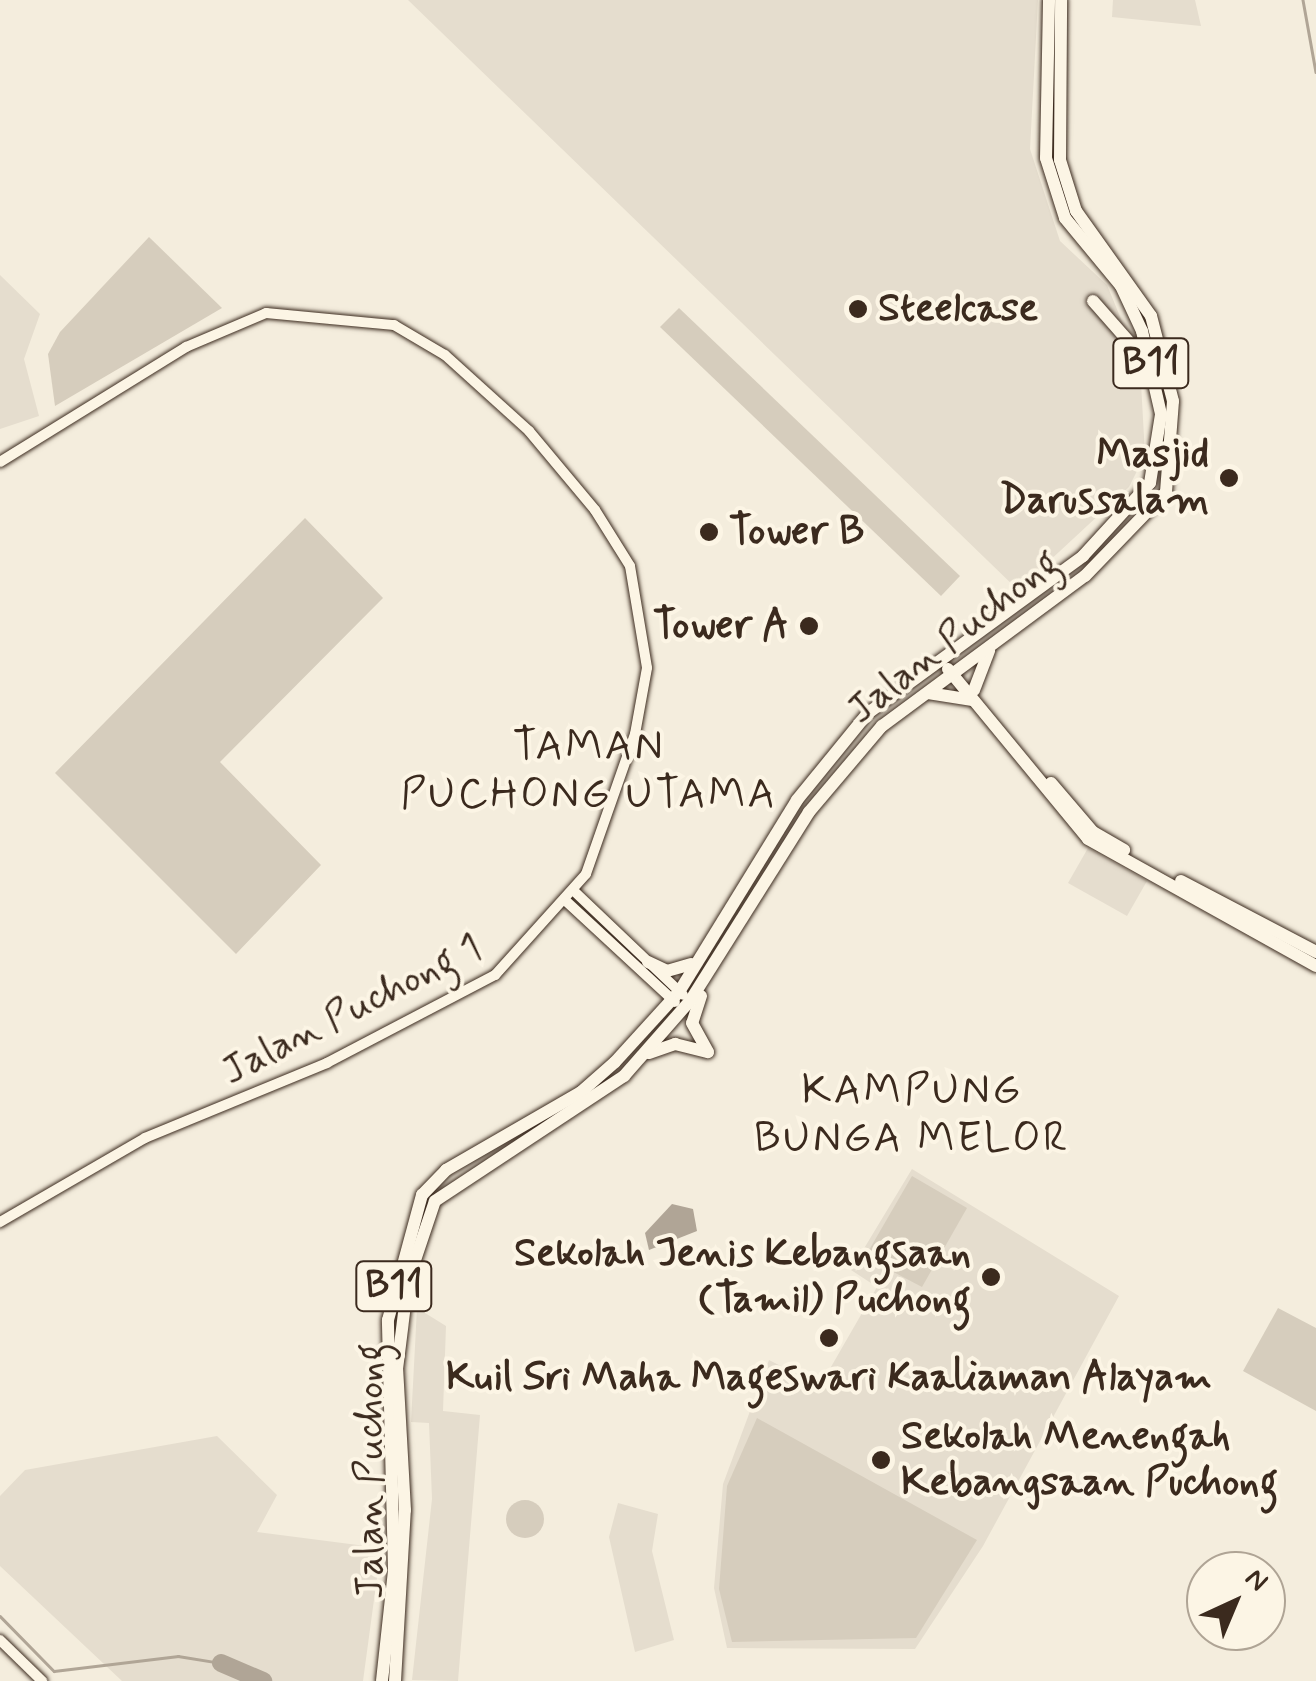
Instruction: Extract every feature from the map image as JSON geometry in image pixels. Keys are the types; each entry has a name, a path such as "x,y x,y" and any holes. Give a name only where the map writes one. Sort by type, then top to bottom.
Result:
{"main road":[{"name":"Jalan Puchong","path":"395,1681 406,1510 396,1370 426,1218 459,1178 586,1106 642,1057 681,1001 700,956 817,772 868,712 1084,556 1143,495 1160,439 1158,390 1133,307 1065,218 1051,178 1042,112 1048,0"},
{"name":"Jalan Puchong","path":"382,1681 394,1570 386,1352 414,1210 446,1170 581,1092 681,1001 715,967 830,785 924,693 993,645 1110,552 1158,504 1169,474 1173,401 1151,316 1076,211 1063,175 1055,109 1061,0"},
{"path":"1092,300 1134,340 1158,390"},
{"path":"974,696 993,645"},
{"path":"943,658 1094,832 1267,932 1316,966"},
{"path":"924,693 974,696"},
{"path":"1267,932 1316,952"},
{"path":"648,962 682,971 700,956"},
{"path":"642,1057 662,1045 708,1052 692,1023 715,967"}],"street":[{"name":"Jalan Puchong 1","path":"0,462 186,347 266,313 362,315 445,355 529,431 595,510 641,603 647,668 635,734 602,842 567,902 496,975 444,1006 145,1138 0,1222"},
{"path":"574,892 648,962 681,1001"},
{"path":"567,902 681,1001"},
{"path":"0,1640 42,1681"}],"shaded area":[{"path":"408,0 1038,0 1030,149 1060,241 1107,285 1140,365 1145,455 1129,487 1018,590"},
{"path":"1113,0 1195,0 1201,26 1112,17"},
{"path":"149,237 222,308 55,406 48,354 60,332"},
{"path":"0,275 40,314 24,359 39,416 0,429"},
{"path":"679,308 960,576 941,596 660,327"},
{"path":"305,518 383,598 220,762 321,865 236,954 55,773"},
{"path":"1088,848 1147,881 1127,916 1068,883"},
{"name":"Sekolah Menengah Kebangsaan Puchong","path":"912,1169 1119,1296 983,1546 915,1649 727,1648 714,1588 723,1484 769,1360 820,1386 877,1287 851,1270"},
{"path":"912,1176 967,1208 922,1287 865,1257"},
{"path":"672,1204 693,1209 697,1231 649,1250 645,1233"},
{"path":"417,1308 446,1326 443,1411 480,1415 458,1681 412,1680 432,1499 429,1423 411,1422"},
{"path":"1278,1308 1316,1328 1316,1411 1243,1371"},
{"path":"757,1418 977,1540 916,1638 732,1642 719,1589 727,1486"},
{"path":"217,1436 277,1495 257,1532 381,1548 363,1681 122,1681 0,1566 0,1496 25,1470"},
{"path":"525,1500 538,1506 544,1519 538,1532 525,1538 512,1532 506,1519 512,1506"},
{"path":"618,1503 658,1514 652,1551 674,1640 635,1652 609,1537"}],"waterway":[{"path":"1303,0 1316,72"},
{"path":"0,1616 54,1671 178,1656 221,1663"},
{"path":"221,1663 263,1681"}],"place":[{"name":"Steelcase","path":"858,309"},
{"name":"Masjid Darussalam","path":"1229,478"},
{"name":"Tower B","path":"709,532"},
{"name":"Tower A","path":"809,626"},
{"name":"Sekolah Jenis Kebangsaan (Tamil) Puchong","path":"991,1277"},
{"name":"Kuil Sri Maha Mageswari Kaaliaman Alayam","path":"829,1338"},
{"name":"Sekolah Menengah Kebangsaan Puchong","path":"881,1460"}],"district":[{"name":"TAMAN PUCHONG UTAMA","path":"589,772"},
{"name":"KAMPUNG BUNGA MELOR","path":"912,1116"}]}
